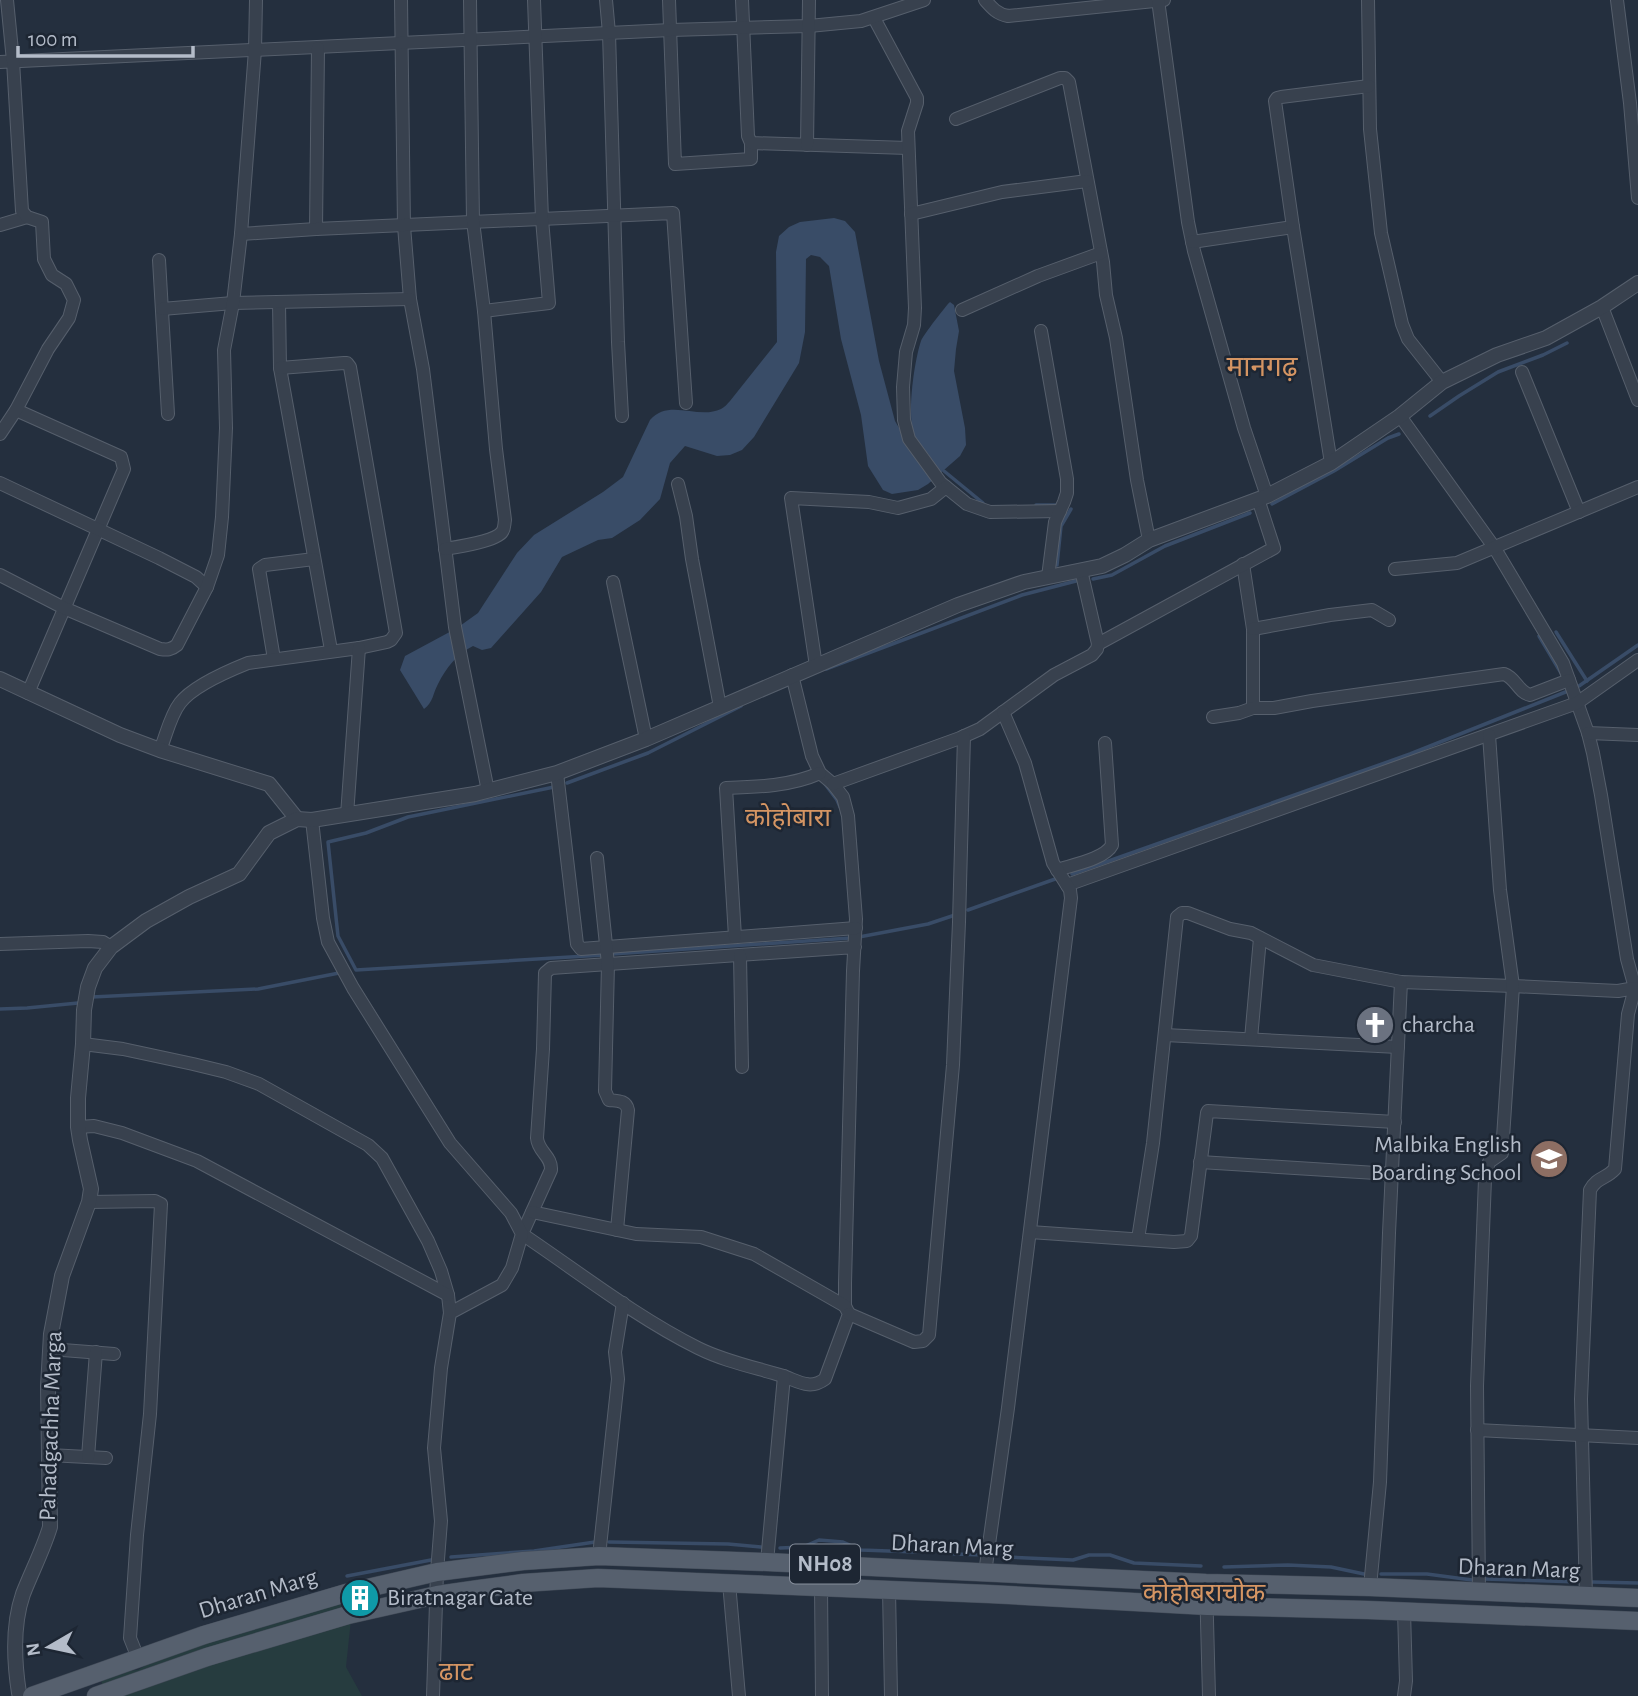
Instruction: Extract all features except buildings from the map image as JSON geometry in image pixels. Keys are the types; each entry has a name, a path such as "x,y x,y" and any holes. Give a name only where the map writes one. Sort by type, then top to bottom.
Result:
{"main road":[{"name":"Dharan Marg","path":"32,1696 204,1635 346,1593 437,1572 523,1561 599,1556 1206,1583 1638,1598"},
{"name":"Dharan Marg","path":"96,1696 207,1657 348,1615 437,1595 523,1583 598,1578 1207,1606 1638,1621"}],"street":[{"path":"0,434 16,410 48,349 69,318 74,300 66,284 52,275 44,259 42,222 27,217 22,211 6,62 6,0"},
{"path":"0,575 64,608 166,650 177,645 207,587 218,555 222,517 226,428 224,351 241,234 255,50 256,0"},
{"path":"401,0 404,226 410,299 423,369 455,627 488,791"},
{"path":"446,549 500,535 504,530 505,520 473,221 470,0"},
{"path":"484,311 548,303 542,219 534,0"},
{"path":"606,0 622,416"},
{"path":"669,0 675,164 751,159 742,0"},
{"path":"807,145 809,0"},
{"path":"6,62 671,30 809,26 861,22 924,0"},
{"path":"985,0 993,10 1008,16 1164,0"},
{"path":"1098,644 1274,548 1192,242 1158,0"},
{"path":"1368,0 1370,129 1381,233 1399,313 1408,339 1442,382"},
{"path":"1617,0 1638,198"},
{"path":"874,18 917,98 908,131 915,308 914,325 905,352 903,387 904,420 909,439 944,485 967,503 990,512 1060,511"},
{"path":"316,229 318,48"},
{"path":"956,118 1060,78 1069,82 1116,338 1137,480 1150,540"},
{"path":"1331,463 1293,227 1276,99 1369,86"},
{"path":"751,143 908,148"},
{"path":"911,214 1002,192 1087,181"},
{"path":"241,234 673,213 685,403"},
{"path":"0,225 27,217"},
{"path":"1192,242 1293,227"},
{"path":"962,310 1038,276 1101,253"},
{"path":"159,260 168,414"},
{"name":"Pahadgachha Marga","path":"21,1696 15,1663 15,1635 22,1597 50,1527 48,1387 51,1334 62,1276 89,1202 91,1189 78,1127 84,1010 95,968 111,947 146,921 239,874 268,833 305,820 488,791 557,773 646,739 958,605 1024,582 1102,566 1150,540 1262,498 1331,463 1400,416 1442,382 1497,355 1546,338 1638,284"},
{"path":"162,309 233,303 410,299"},
{"path":"279,303 280,368 331,650"},
{"path":"1602,307 1638,400"},
{"path":"1041,331 1067,479 1067,493 1055,522 1048,576"},
{"path":"160,750 178,706 185,698 207,682 233,669 248,663 359,648 391,640 396,633 350,368 344,363 280,368"},
{"path":"1522,372 1579,512"},
{"path":"16,410 121,457 124,468 29,692"},
{"path":"1400,416 1494,547 1563,663 1588,733 1601,795 1627,959 1637,989 1628,1014 1615,1170 1598,1179 1590,1190 1581,1399 1586,1597"},
{"path":"0,483 196,577 207,587"},
{"path":"678,484 720,706"},
{"path":"817,666 791,498 869,502 898,508 930,499 944,485"},
{"path":"1395,569 1457,563 1638,487"},
{"path":"274,659 259,569 265,565 314,559"},
{"path":"1243,565 1253,629 1253,708"},
{"path":"833,784 980,729 1054,675 1092,655 1098,644 1081,570"},
{"path":"613,582 646,739"},
{"path":"1253,629 1372,610 1389,620"},
{"path":"347,815 359,648"},
{"path":"1067,886 1577,703 1638,660"},
{"path":"1213,718 1253,708 1274,708 1504,674 1512,679 1523,693 1530,695 1569,680"},
{"path":"0,678 120,735 269,784 305,820 328,942 353,988 450,1143 511,1213 522,1234 647,1319 699,1349 809,1385 818,1384 825,1379 847,1310 856,928 848,816 843,796 820,773 812,756 792,676"},
{"path":"985,1573 1071,898 1070,890 1053,863 1025,762 1003,712"},
{"path":"1588,733 1638,735"},
{"path":"1479,1592 1477,1386 1485,1179 1489,1162 1502,1153 1513,986 1500,890 1489,735"},
{"path":"532,1212 636,1234 701,1237 754,1254 847,1310 914,1342 923,1341 929,1335 953,1065 964,736"},
{"path":"1057,870 1110,851 1112,845 1105,743"},
{"path":"557,773 577,944 581,949 856,928"},
{"path":"735,937 726,788 765,787 808,779 820,773"},
{"path":"597,858 608,964 606,1095 609,1100 625,1103 628,1110 617,1230"},
{"path":"1138,1239 1153,1143 1177,917 1182,913 1251,933 1313,965 1401,982 1618,991 1637,989"},
{"path":"1251,1039 1261,938"},
{"path":"0,944 88,941 103,942 111,947"},
{"path":"450,1313 502,1285 512,1268 522,1234 551,1170 548,1157 539,1148 537,1138 545,973 551,968 855,947"},
{"path":"740,955 742,1067"},
{"path":"1370,1587 1380,1482 1401,982"},
{"path":"1165,1035 1398,1047"},
{"path":"83,1044 123,1049 226,1072 259,1084 368,1145 382,1157 428,1241 441,1271 450,1313 441,1367 434,1448 441,1521 433,1696"},
{"path":"1030,1232 1174,1242 1189,1239 1208,1111 1395,1122"},
{"path":"78,1127 94,1126 122,1133 197,1161 448,1294"},
{"path":"1200,1162 1392,1174"},
{"path":"89,1202 155,1201 161,1204 150,1414 137,1535 130,1638 138,1658"},
{"path":"599,1556 618,1379 615,1352 623,1303"},
{"path":"50,1349 114,1353"},
{"path":"88,1457 96,1352"},
{"path":"767,1562 784,1376"},
{"path":"1477,1430 1638,1438"},
{"path":"49,1455 106,1458"},
{"path":"729,1583 739,1696"},
{"path":"1206,1583 1209,1696"},
{"path":"821,1587 822,1696"},
{"path":"889,1590 891,1696"},
{"path":"1404,1611 1404,1696"}],"green space":[{"path":"354,1591 346,1667 362,1696 104,1696 100,1672 138,1670 178,1644"}],"water":[{"path":"834,218 845,221 855,232 879,361 895,421 919,462 928,461 929,455 915,438 912,429 912,390 918,350 922,338 940,314 950,302 954,305 959,331 954,371 966,445 960,456 918,490 892,494 883,490 868,466 861,415 841,339 829,266 820,257 811,255 806,259 805,332 799,363 754,437 742,450 730,455 717,456 685,446 670,463 660,499 640,520 612,538 598,540 562,557 541,592 491,648 482,650 473,646 452,662 424,709 400,670 405,656 457,628 478,613 517,553 534,535 623,477 650,420 666,411 712,412 726,405 777,342 776,252 779,236 800,222"}],"waterway":[{"path":"1430,416 1498,372 1567,343"},
{"path":"1272,504 1399,434"},
{"path":"944,471 983,503"},
{"path":"1036,505 1057,505"},
{"path":"1057,565 1061,526 1071,509"},
{"path":"1093,579 1112,575 1165,546 1250,513"},
{"path":"826,669 1022,595 1076,581"},
{"path":"1556,632 1587,681"},
{"path":"1539,636 1561,673"},
{"path":"1579,686 1638,645"},
{"path":"1072,874 1410,754 1568,691"},
{"path":"567,783 648,753 741,706"},
{"path":"825,784 840,807"},
{"path":"554,787 408,817 366,833 328,842 338,936 356,970 603,955"},
{"path":"968,910 1058,878"},
{"path":"859,937 928,924 955,915"},
{"path":"612,954 850,938"},
{"path":"92,997 258,989 339,973"},
{"path":"0,1009 78,1003"},
{"path":"780,1548 803,1547 819,1540 843,1542 861,1550 916,1552"},
{"path":"451,1557 534,1551 595,1542"},
{"path":"609,1542 761,1547"},
{"path":"954,1554 984,1555"},
{"path":"1004,1557 1073,1560 1089,1555 1110,1555 1134,1563 1201,1566"},
{"path":"347,1576 431,1560"},
{"path":"1224,1567 1331,1567 1364,1574"},
{"path":"1381,1574 1427,1574 1472,1580"},
{"path":"1484,1579 1579,1582"},
{"path":"1592,1582 1638,1583"}],"place":[{"name":"charcha","path":"1375,1025"},
{"name":"Malbika English Boarding School","path":"1549,1159"},
{"name":"Biratnagar Gate","path":"360,1598"}],"district":[{"name":"मानगढ़","path":"1262,368"},
{"name":"कोहोबारा","path":"788,818"},
{"name":"कोहोबराचोक","path":"1204,1593"},
{"name":"ढाट","path":"456,1672"}]}
